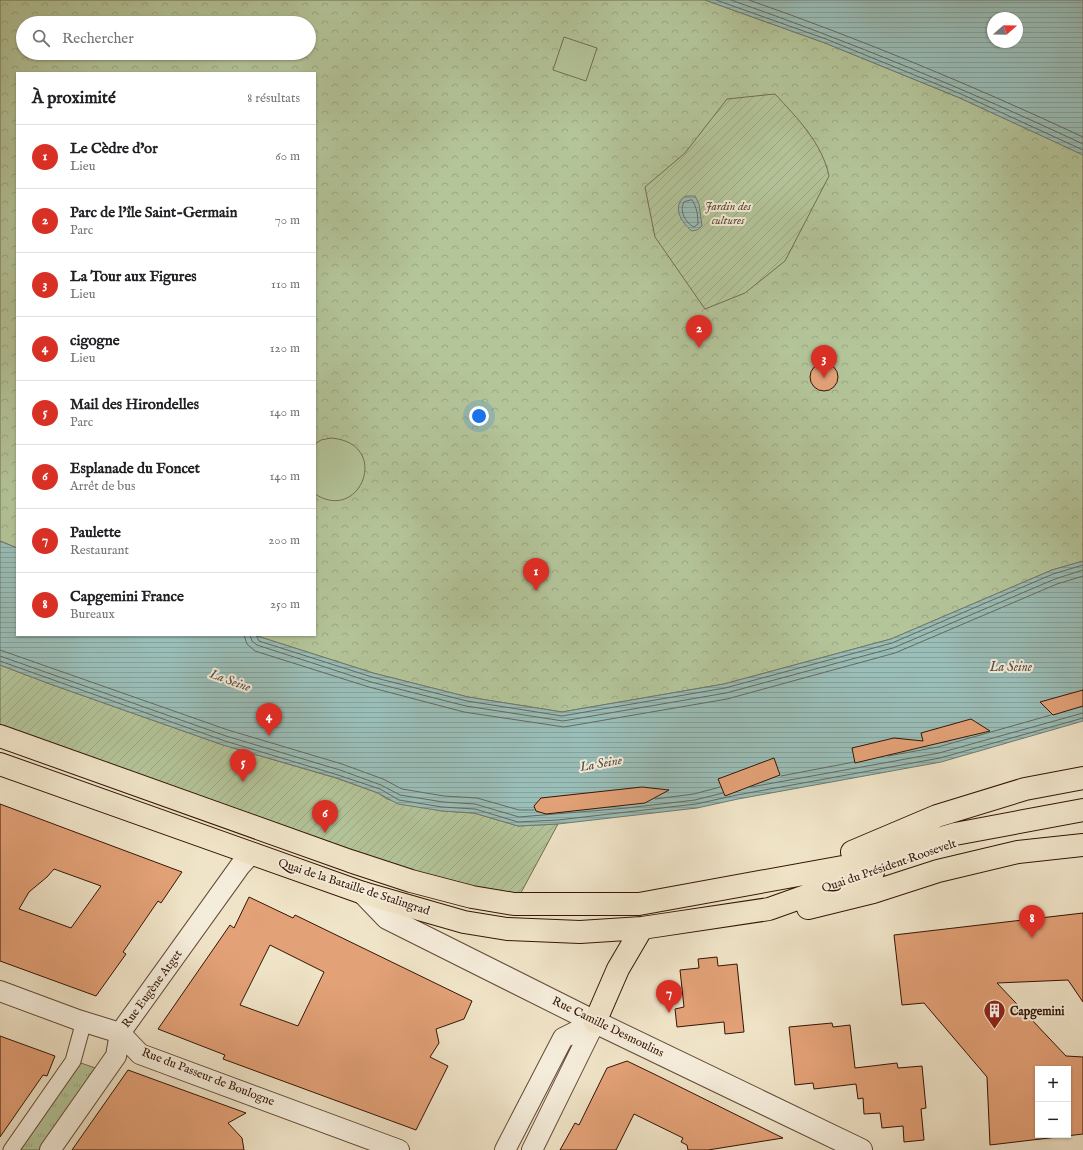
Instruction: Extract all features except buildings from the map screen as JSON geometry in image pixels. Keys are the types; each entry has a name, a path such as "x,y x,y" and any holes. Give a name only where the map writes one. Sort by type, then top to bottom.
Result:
{"main road":[{"name":"Quai de la Bataille de Stalingrad","path":"0,736 350,861 411,881 472,897 514,904 639,904 764,882"},
{"name":"Quai de la Bataille de Stalingrad","path":"0,764 363,893 464,922 507,929 580,932 642,928 769,909"},
{"path":"764,882 842,856 937,816 1025,789 1083,778"},
{"name":"Quai du Président Roosevelt","path":"764,882 848,866 955,834 1083,810"},
{"name":"Quai du Président Roosevelt","path":"769,909 1010,824"},
{"path":"769,909 799,910 873,892 938,871 1018,852 1083,845"},
{"path":"595,1022 621,963 642,928"}],"street":[{"name":"Rue Eugène Atget","path":"50,1150 116,1056 120,1033 240,866 251,854"},
{"name":"Rue Camille Desmoulins","path":"363,893 387,918 595,1022 861,1150"},
{"name":"Rue du Passeur de Boulogne","path":"0,991 120,1033 140,1054 399,1150"},
{"path":"11,1150 73,1061 84,1021"},
{"path":"505,1150 563,1038 595,1022"},
{"path":"532,1150 595,1022"}],"green space":[{"path":"0,0 705,0 825,43 960,98 1083,155 1083,561 1052,570 891,639 724,684 562,712 468,697 373,673 257,636 316,636 316,72 16,72 16,548 0,541"},
{"path":"564,37 597,48 586,81 553,70"},
{"name":"Jardin des cultures","path":"775,94 800,122 815,142 826,164 829,176 785,261 745,293 705,309 655,237 645,187 685,153 727,99"},
{"path":"331,438 350,443 361,453 365,466 363,479 356,491 345,499 331,500 316,494 316,443 321,440"},
{"path":"0,665 223,745 336,778 378,793 387,799 442,811 474,813 518,826 558,824 516,902 317,848 0,728"},
{"path":"81,1063 98,1069 40,1150 19,1150"}],"water":[{"path":"705,0 1083,0 1083,155 960,98 825,43"},
{"path":"686,196 695,196 699,204 702,226 697,230 692,231 688,228 679,214 679,204"},
{"name":"La Seine","path":"0,541 16,548 16,636 257,636 373,673 468,697 562,712 724,684 891,639 1052,570 1083,561 1083,721 941,762 738,799 697,808 558,824 518,826 474,813 442,811 398,804 378,793 337,778 223,745 0,665"}],"place":[{"name":"Parc de l'île Saint-Germain","path":"699,348"},
{"name":"La Tour aux Figures","path":"824,378"},
{"name":"Le Cèdre d'or","path":"536,591"},
{"name":"cigogne","path":"269,736"},
{"name":"Mail des Hirondelles","path":"243,782"},
{"name":"Esplanade du Foncet","path":"325,833"},
{"name":"Capgemini France","path":"1032,938"},
{"name":"Paulette","path":"669,1013"},
{"name":"Capgemini","path":"995,1030"}]}
